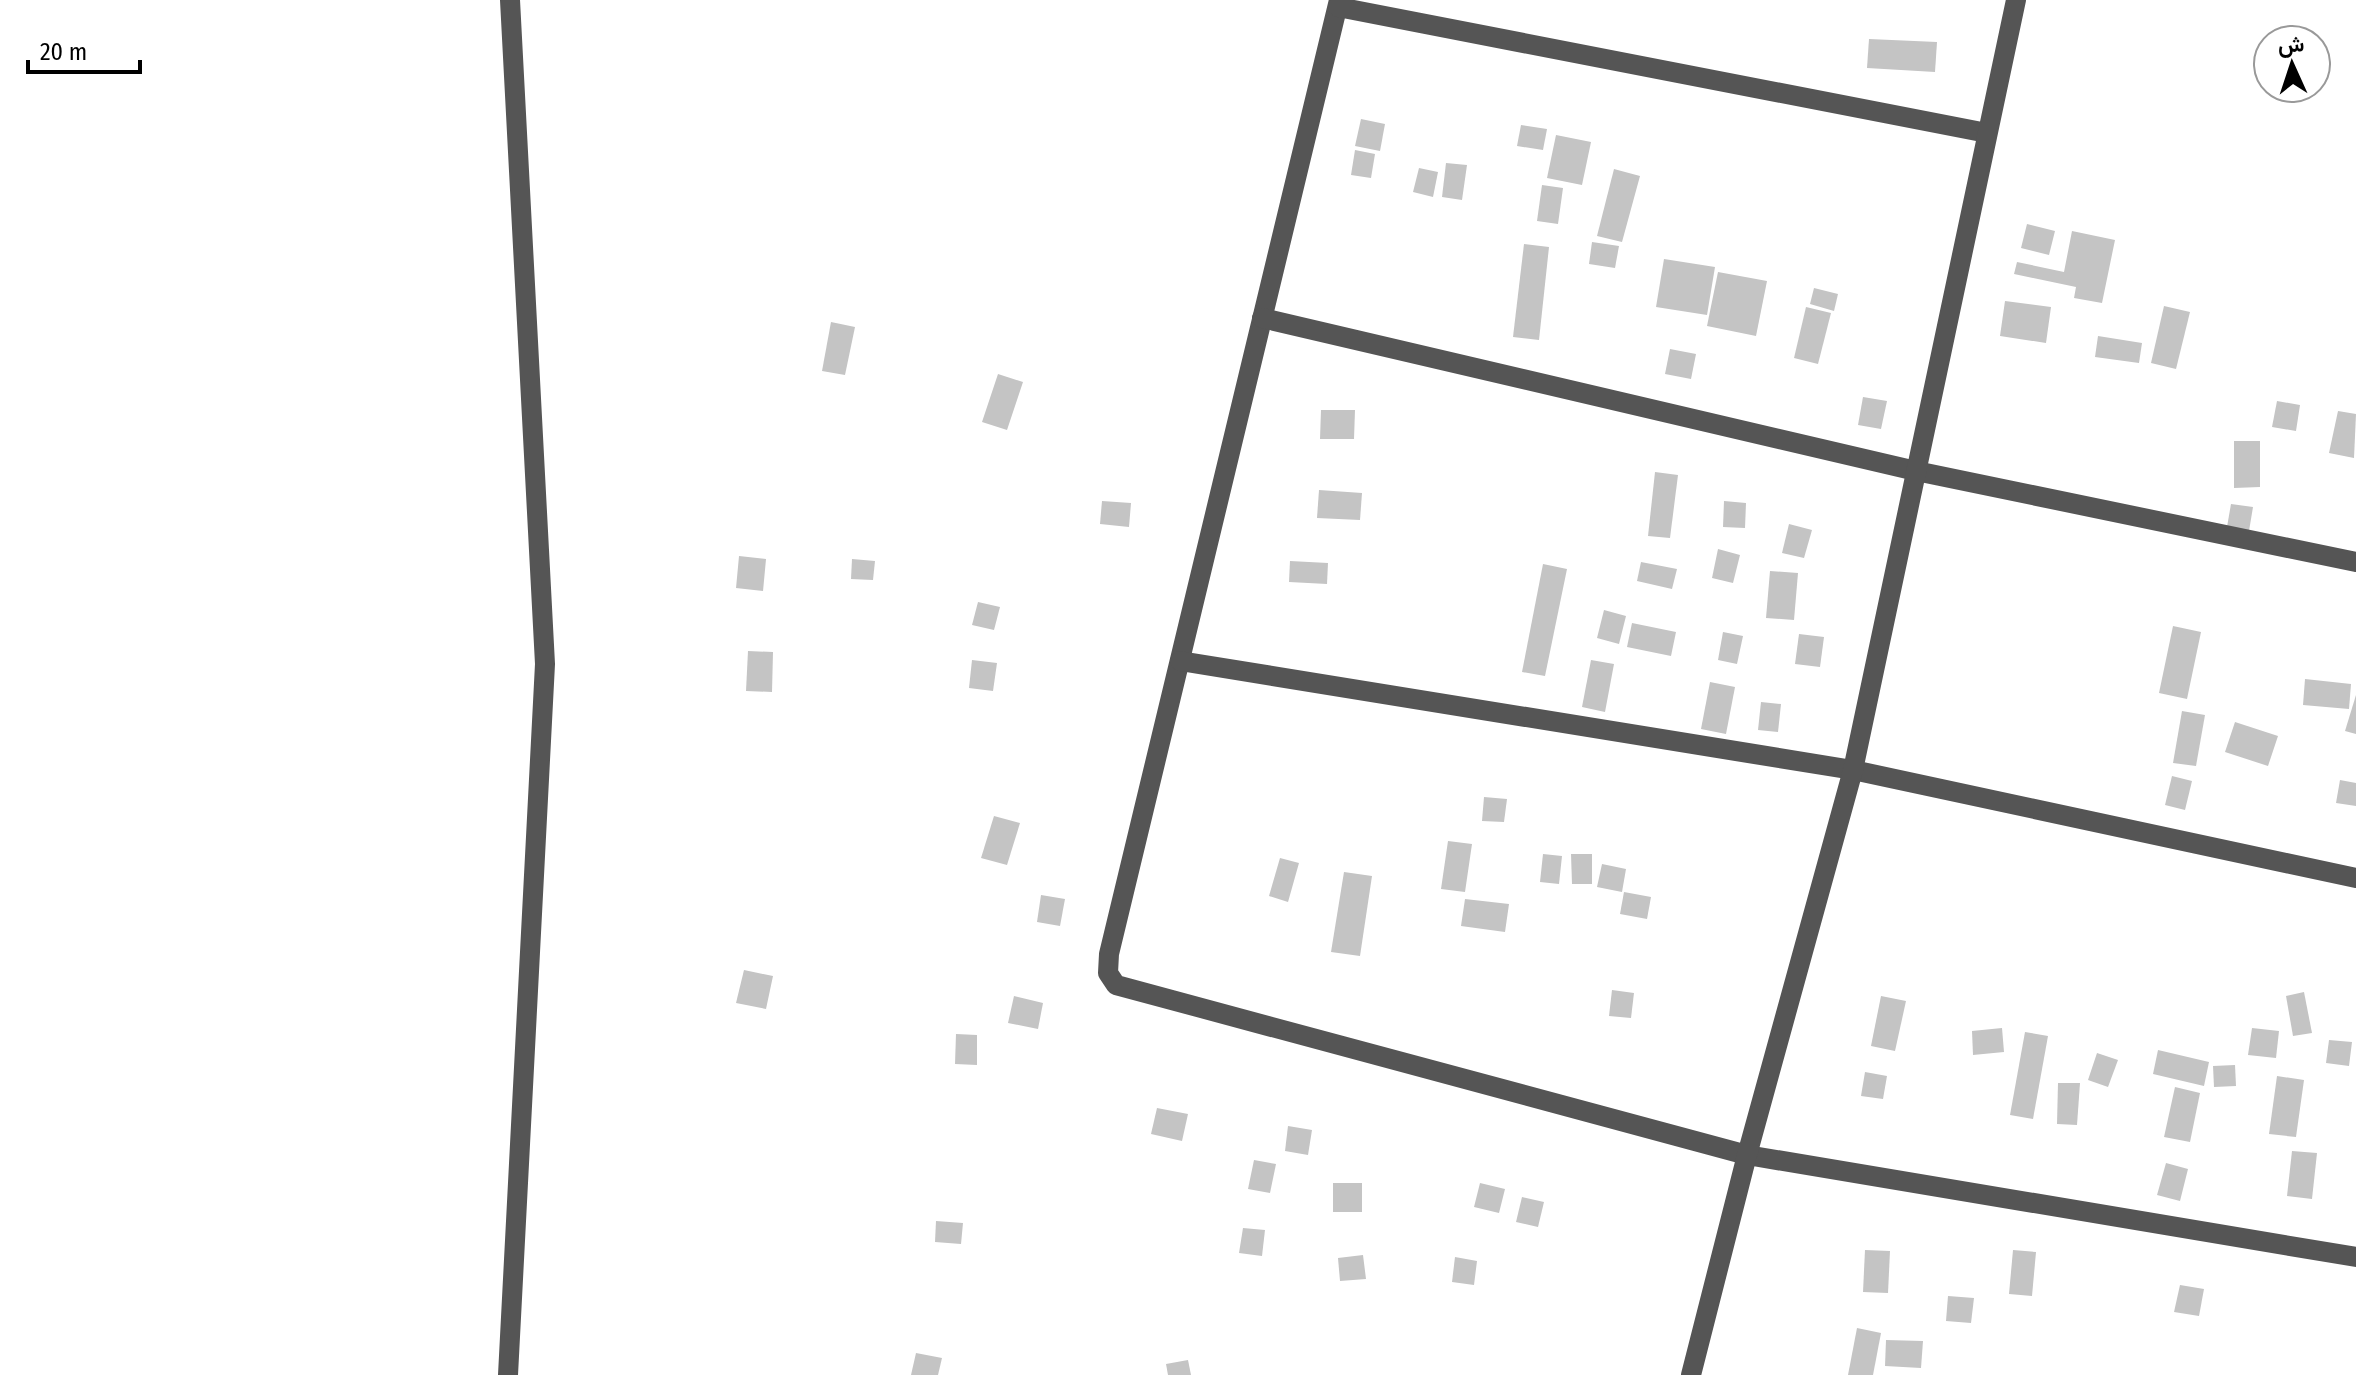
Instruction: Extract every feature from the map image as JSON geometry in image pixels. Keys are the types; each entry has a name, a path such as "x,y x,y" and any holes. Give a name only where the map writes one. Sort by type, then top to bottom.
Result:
{"street":[{"path":"508,1375 545,664 510,0"},
{"path":"1691,1375 1747,1155 1853,770 2016,0"},
{"path":"1987,133 1338,3 1109,954 1108,973 1116,985 1747,1155 2356,1257"},
{"path":"1262,318 1916,471 2356,562"},
{"path":"1180,661 1853,770 2356,878"}],"building":[{"path":"1869,39 1937,42 1935,72 1867,68"},
{"path":"1361,119 1385,124 1380,151 1355,146"},
{"path":"1521,125 1547,129 1543,150 1517,146"},
{"path":"1556,135 1591,142 1582,185 1547,178"},
{"path":"1355,150 1375,154 1371,178 1351,175"},
{"path":"1446,163 1467,165 1462,200 1442,197"},
{"path":"1419,168 1438,172 1433,197 1413,192"},
{"path":"1614,169 1640,176 1622,242 1597,236"},
{"path":"1542,185 1563,188 1558,224 1537,221"},
{"path":"2027,224 2055,231 2049,255 2021,248"},
{"path":"2072,231 2115,240 2102,303 2074,298 2076,287 2014,274 2017,262 2064,272"},
{"path":"1592,242 1619,246 1615,268 1589,264"},
{"path":"1524,244 1549,247 1539,340 1513,337"},
{"path":"1664,259 1715,267 1707,315 1656,307"},
{"path":"1718,272 1767,281 1756,336 1707,326"},
{"path":"1814,288 1838,294 1834,311 1810,304"},
{"path":"2005,301 2051,307 2046,343 2000,336"},
{"path":"2164,306 2190,312 2176,369 2151,363"},
{"path":"1806,307 1831,313 1818,364 1794,358"},
{"path":"831,322 855,327 845,375 822,371"},
{"path":"2098,336 2142,343 2139,363 2095,357"},
{"path":"1670,349 1696,354 1691,379 1665,374"},
{"path":"998,374 1023,382 1007,430 982,422"},
{"path":"1863,397 1887,401 1881,429 1858,425"},
{"path":"2277,401 2300,405 2296,431 2272,427"},
{"path":"1321,410 1355,410 1354,439 1320,439"},
{"path":"2338,411 2356,414 2354,458 2329,453"},
{"path":"2234,441 2260,441 2260,487 2234,488"},
{"path":"1655,472 1678,475 1670,538 1648,536"},
{"path":"1319,490 1362,493 1360,520 1317,518"},
{"path":"1102,501 1131,503 1129,527 1100,524"},
{"path":"1724,501 1746,503 1745,528 1723,527"},
{"path":"2231,504 2253,507 2249,531 2227,527"},
{"path":"1789,524 1812,530 1804,558 1782,553"},
{"path":"1718,549 1740,555 1733,583 1712,578"},
{"path":"739,556 766,559 763,591 736,588"},
{"path":"852,559 875,561 873,580 851,579"},
{"path":"1290,561 1328,563 1327,584 1289,582"},
{"path":"1641,562 1677,569 1672,589 1637,581"},
{"path":"1543,564 1567,569 1545,676 1522,672"},
{"path":"1770,571 1798,573 1794,620 1766,618"},
{"path":"978,602 1000,607 994,630 972,625"},
{"path":"1604,610 1626,616 1619,644 1597,638"},
{"path":"1632,623 1676,632 1671,656 1627,647"},
{"path":"2173,626 2201,632 2187,699 2159,693"},
{"path":"1723,632 1743,636 1737,664 1718,660"},
{"path":"1799,634 1824,637 1820,667 1795,664"},
{"path":"748,651 773,652 772,692 746,691"},
{"path":"972,660 997,663 993,691 969,688"},
{"path":"1591,660 1614,664 1605,712 1582,707"},
{"path":"2305,679 2351,684 2349,709 2303,705"},
{"path":"1710,682 1735,687 1726,734 1701,729"},
{"path":"2356,695 2356,734 2345,731"},
{"path":"1761,702 1781,704 1778,732 1758,730"},
{"path":"2182,711 2205,715 2196,766 2173,763"},
{"path":"2235,722 2278,736 2268,766 2225,752"},
{"path":"2172,776 2192,781 2185,810 2165,805"},
{"path":"2340,780 2356,783 2356,806 2336,803"},
{"path":"1484,797 1507,799 1504,822 1482,821"},
{"path":"994,816 1020,823 1007,865 981,858"},
{"path":"1448,841 1472,844 1465,892 1441,889"},
{"path":"1543,854 1562,856 1559,884 1540,882"},
{"path":"1571,854 1592,854 1592,884 1572,884"},
{"path":"1280,858 1299,863 1288,902 1269,896"},
{"path":"1602,864 1626,869 1622,892 1597,887"},
{"path":"1344,872 1372,876 1360,956 1331,952"},
{"path":"1624,892 1651,897 1647,919 1620,914"},
{"path":"1041,895 1065,899 1060,926 1037,922"},
{"path":"1465,899 1509,904 1505,932 1461,926"},
{"path":"744,970 773,976 766,1009 736,1003"},
{"path":"1612,990 1634,993 1631,1018 1609,1016"},
{"path":"2304,992 2312,1033 2293,1036 2286,996"},
{"path":"1014,996 1043,1003 1038,1029 1008,1023"},
{"path":"1881,996 1906,1001 1895,1051 1871,1046"},
{"path":"2002,1028 2004,1052 1973,1055 1972,1031"},
{"path":"2252,1028 2279,1031 2276,1058 2248,1055"},
{"path":"2025,1032 2048,1036 2033,1119 2010,1115"},
{"path":"956,1034 977,1035 977,1065 955,1064"},
{"path":"2329,1040 2352,1042 2349,1066 2326,1063"},
{"path":"2158,1050 2209,1062 2204,1086 2153,1074"},
{"path":"2097,1053 2118,1060 2108,1087 2088,1080"},
{"path":"2235,1065 2236,1086 2214,1087 2213,1066"},
{"path":"1865,1072 1887,1076 1883,1099 1861,1096"},
{"path":"2277,1076 2304,1080 2296,1137 2269,1134"},
{"path":"2058,1083 2080,1083 2077,1125 2057,1124"},
{"path":"2175,1087 2200,1093 2190,1142 2164,1137"},
{"path":"1157,1108 1188,1114 1182,1141 1151,1134"},
{"path":"1288,1126 1312,1130 1308,1155 1285,1151"},
{"path":"2292,1151 2317,1153 2312,1199 2287,1196"},
{"path":"1254,1160 1276,1164 1270,1193 1248,1189"},
{"path":"2166,1163 2188,1169 2180,1201 2157,1195"},
{"path":"1333,1183 1362,1183 1362,1212 1333,1212"},
{"path":"1480,1183 1505,1189 1499,1213 1474,1207"},
{"path":"1522,1197 1544,1202 1538,1227 1516,1222"},
{"path":"936,1221 963,1223 961,1244 935,1242"},
{"path":"1243,1228 1265,1230 1262,1256 1239,1253"},
{"path":"1865,1250 1890,1251 1888,1293 1863,1292"},
{"path":"2013,1250 2036,1252 2032,1296 2009,1294"},
{"path":"1363,1255 1366,1279 1340,1281 1338,1258"},
{"path":"1455,1257 1477,1261 1474,1285 1452,1282"},
{"path":"2180,1285 2204,1289 2199,1316 2174,1312"},
{"path":"1948,1296 1974,1298 1971,1323 1946,1321"},
{"path":"1857,1328 1881,1333 1873,1375 1848,1375"},
{"path":"1886,1340 1923,1341 1921,1368 1885,1366"},
{"path":"916,1353 942,1358 938,1375 911,1375"},
{"path":"1188,1360 1191,1375 1168,1375 1166,1364"}]}
